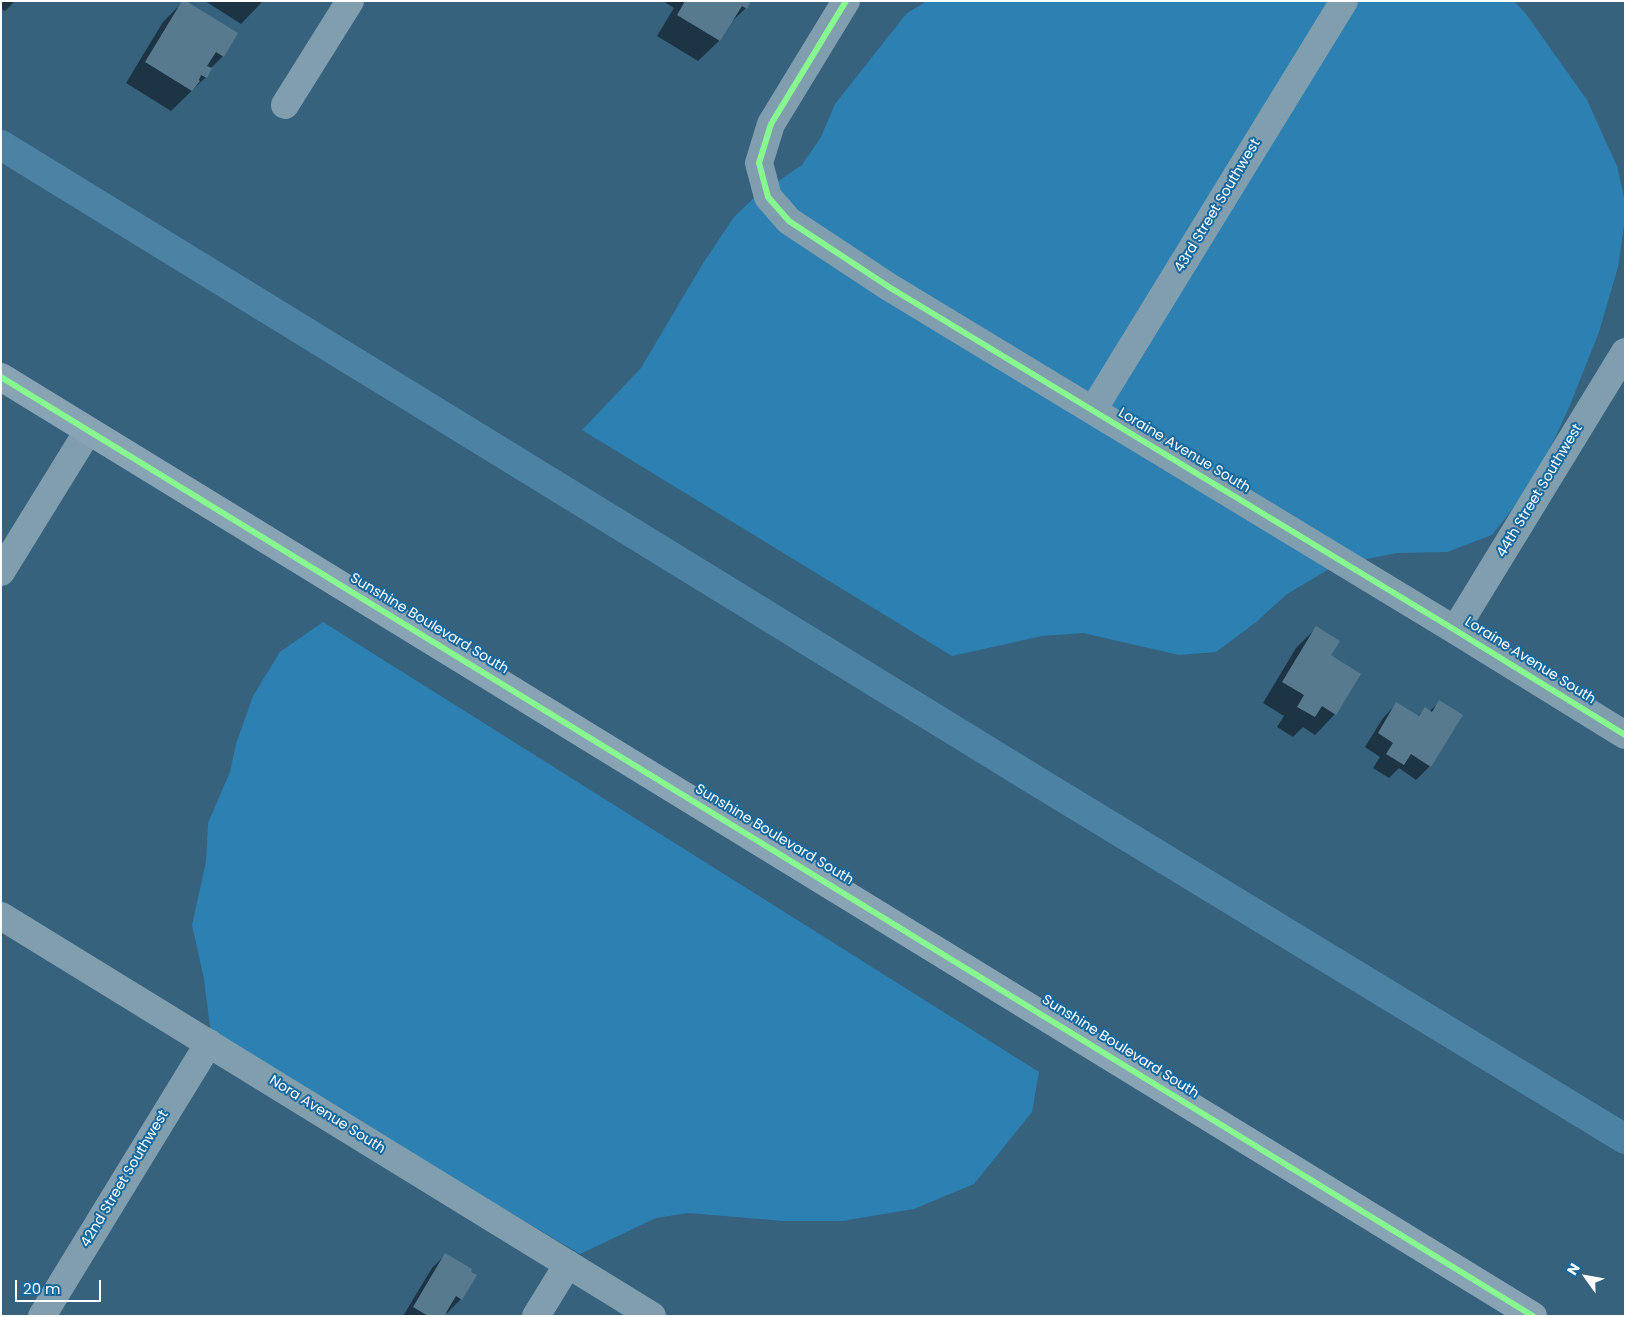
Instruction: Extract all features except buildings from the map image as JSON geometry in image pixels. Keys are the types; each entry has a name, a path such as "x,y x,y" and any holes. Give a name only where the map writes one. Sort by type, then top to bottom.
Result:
{"street":[{"path":"286,105 350,1"},
{"name":"Loraine Avenue South","path":"846,1 771,124 759,163 768,197 789,221 889,287 1625,735"},
{"name":"43rd Street Southwest","path":"1093,410 1344,1"},
{"name":"44th Street Southwest","path":"1455,630 1625,352"},
{"name":"Sunshine Boulevard South","path":"1,377 1533,1316"},
{"path":"1,572 88,431"},
{"name":"Nora Avenue South","path":"1,916 209,1042 652,1316"},
{"name":"42nd Street Southwest","path":"42,1316 209,1042"},
{"path":"536,1316 568,1264"}],"shaded area":[{"path":"927,1 1514,1 1526,14 1587,100 1617,166 1625,202 1625,218 1618,267 1599,332 1570,405 1537,477 1492,535 1447,552 1397,553 1336,565 1287,594 1255,623 1216,652 1179,655 1083,633 1042,636 952,656 582,430 641,368 702,265 734,217 756,196 802,165 821,137 835,104 907,13"},
{"path":"323,622 1039,1072 1032,1112 974,1184 914,1209 842,1221 784,1221 688,1213 656,1218 580,1254 211,1035 204,979 192,925 206,862 208,823 230,772 236,744 253,696 280,652"}],"waterway":[{"path":"1,145 1043,785 1625,1139"}],"cycle path":[{"path":"846,1 771,124 759,163 768,197 789,221 889,287 1625,735"},
{"path":"1,377 1533,1316"}]}
